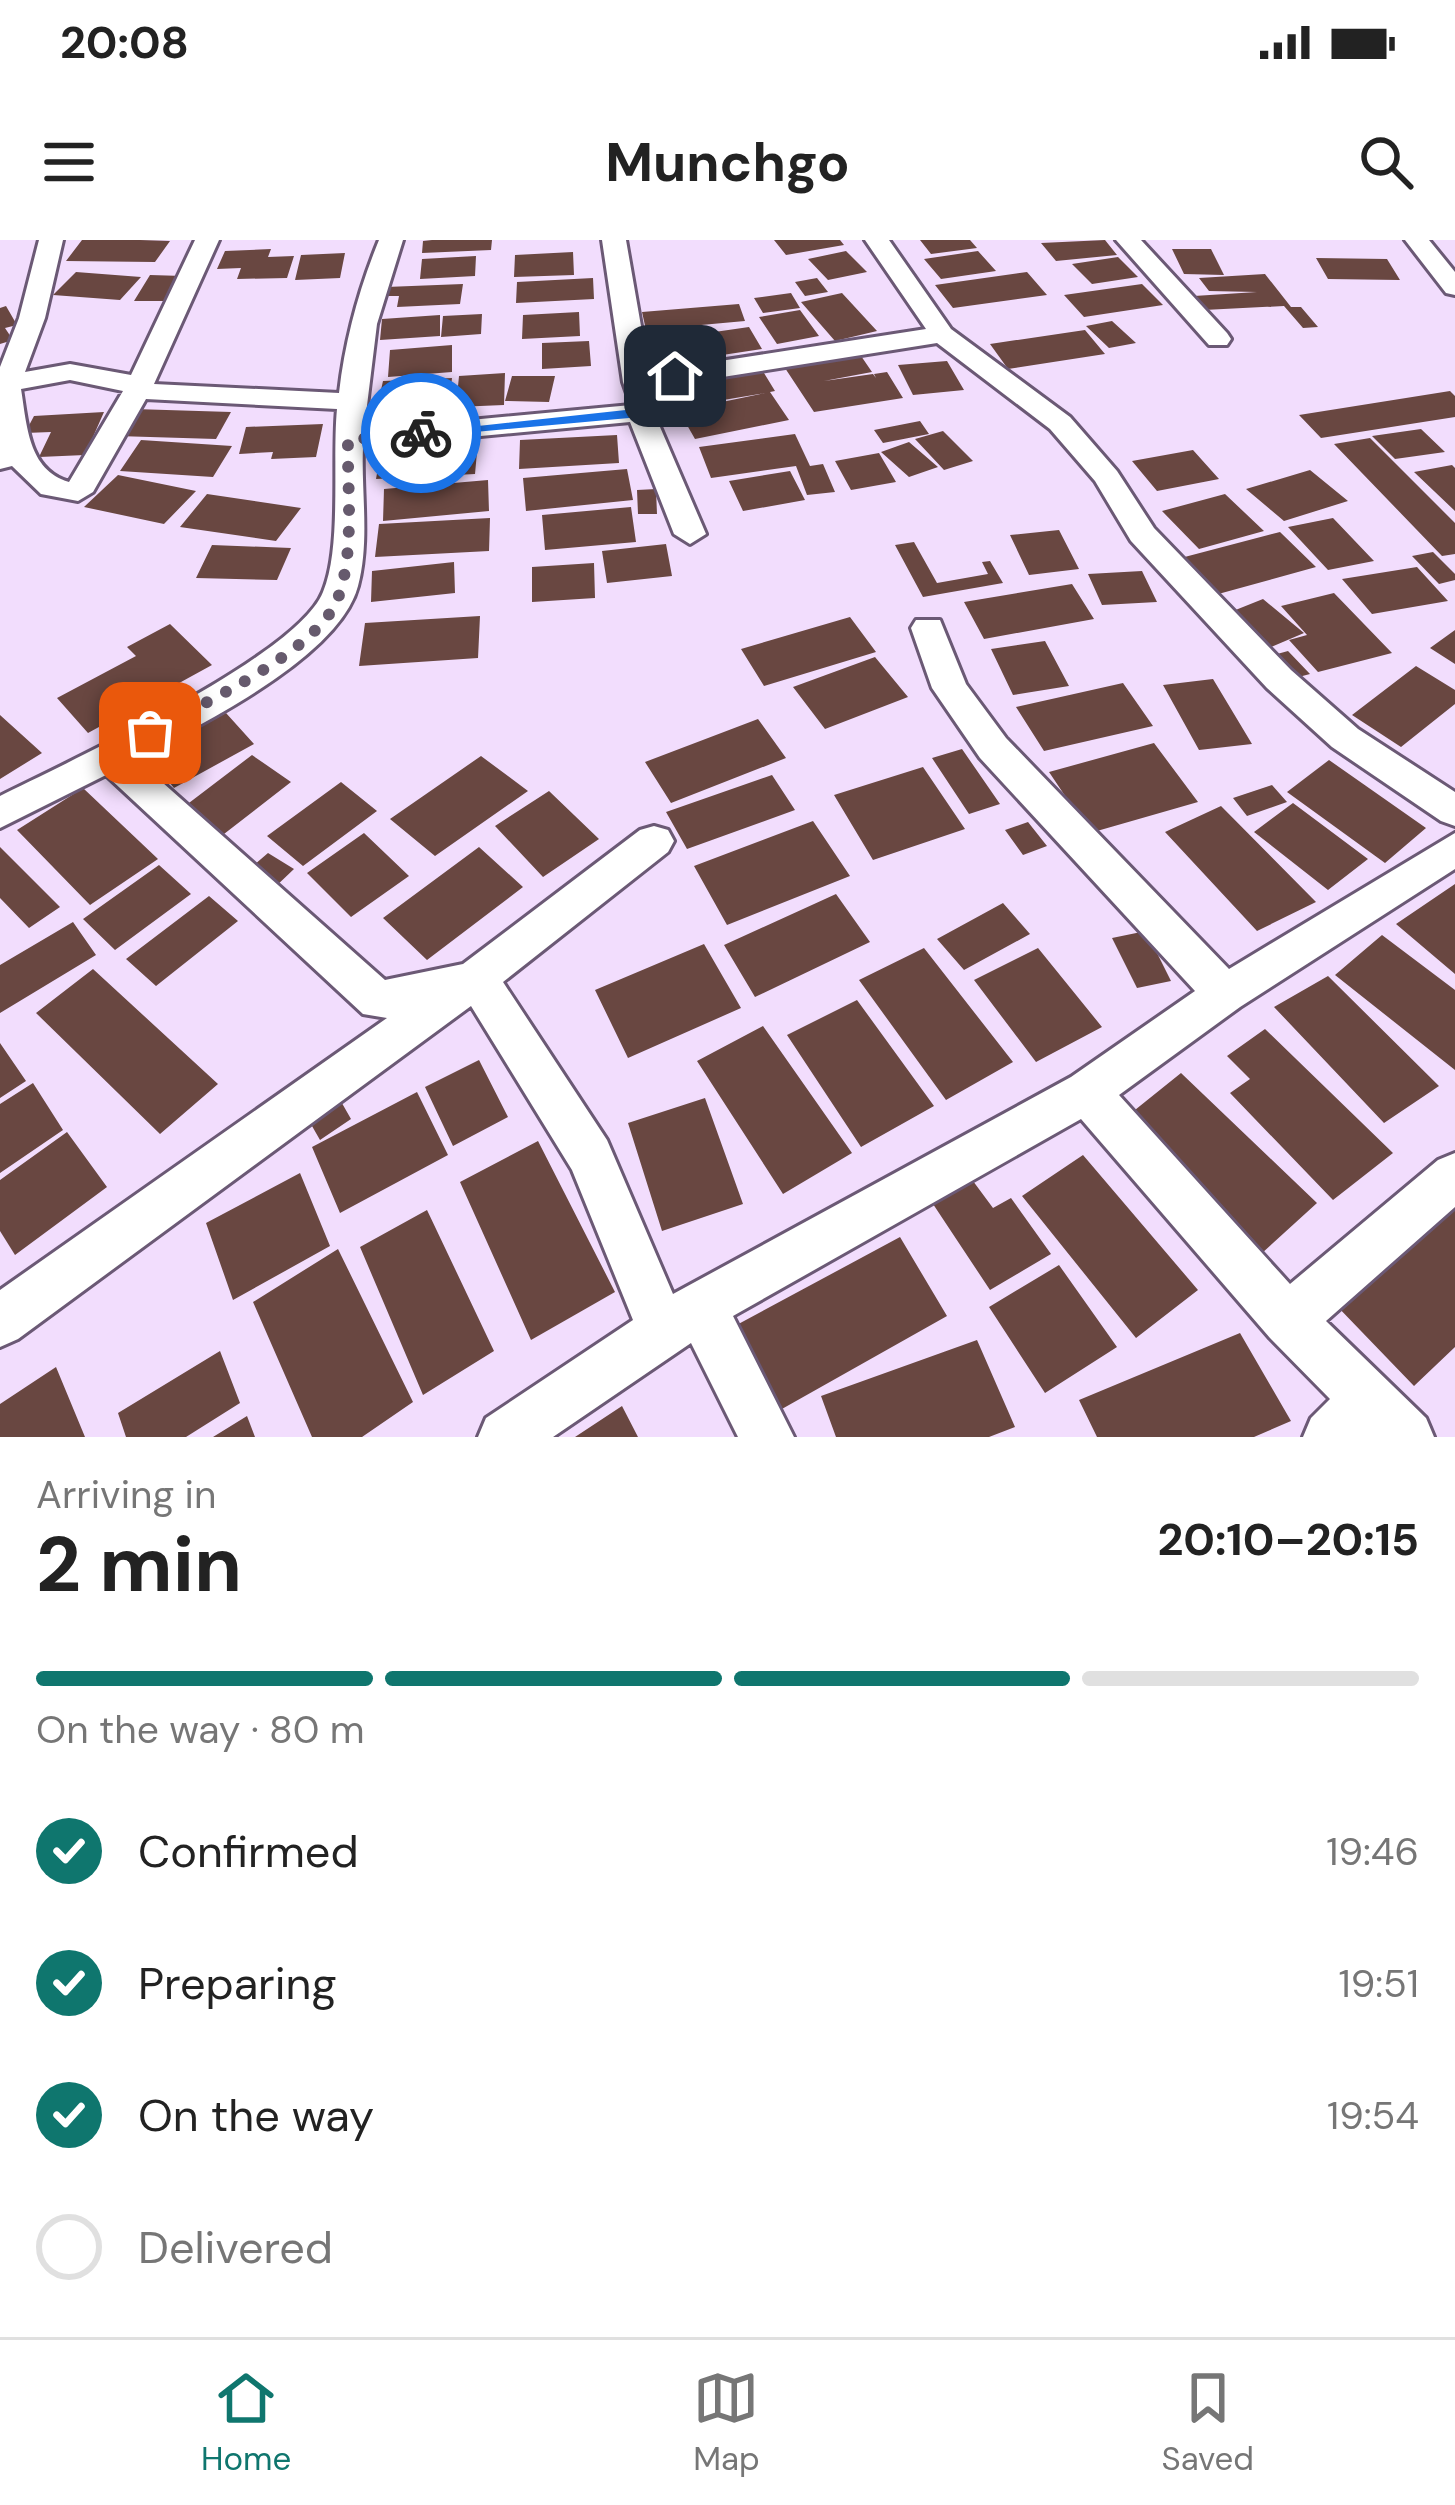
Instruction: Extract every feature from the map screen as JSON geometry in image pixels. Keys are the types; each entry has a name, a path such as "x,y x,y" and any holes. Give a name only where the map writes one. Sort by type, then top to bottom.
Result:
{"street":[{"path":"51,240 32,318 7,384 9,457 52,488 78,492 140,385 207,240"},
{"path":"0,813 273,662 323,624 337,600 344,573 348,440 369,288 391,240"},
{"path":"614,240 637,382 646,404 640,413"},
{"path":"877,240 942,334 1060,423 1107,477 1142,534 1279,679 1346,738 1455,811"},
{"path":"1128,240 1218,339"},
{"path":"1417,240 1455,287"},
{"path":"637,382 942,334"},
{"path":"7,384 70,372 140,385 154,394 355,402"},
{"path":"348,440 640,413"},
{"path":"640,413 689,534"},
{"path":"928,628 950,688 993,748 1225,994"},
{"path":"109,756 378,1001 477,978"},
{"path":"0,1321 477,978 654,841"},
{"path":"505,1437 682,1320 1087,1092 1225,994 1455,849"},
{"path":"477,978 590,1156 682,1320 767,1437"},
{"path":"1087,1092 1288,1321 1407,1437"},
{"path":"1288,1321 1455,1176"},
{"path":"1330,1437 1370,1397"}],"building":[{"path":"82,240 170,241 155,262 66,261"},
{"path":"492,240 491,250 422,253 423,241"},
{"path":"774,240 840,240 844,245 786,255"},
{"path":"920,240 970,240 977,248 931,254"},
{"path":"1105,240 1117,255 1056,261 1041,243"},
{"path":"271,249 268,257 294,256 287,278 237,279 241,268 217,269 225,251"},
{"path":"1172,249 1211,249 1224,275 1184,274"},
{"path":"846,251 867,272 828,280 808,259"},
{"path":"978,251 996,271 941,279 924,259"},
{"path":"573,252 574,275 514,277 515,255"},
{"path":"345,253 340,278 295,280 301,255"},
{"path":"476,256 475,276 420,279 422,259"},
{"path":"1118,257 1138,277 1092,284 1072,264"},
{"path":"1316,258 1387,259 1400,280 1328,279"},
{"path":"76,272 141,277 120,300 53,295"},
{"path":"1027,272 1047,295 953,308 935,285"},
{"path":"1265,274 1291,307 1301,307 1318,327 1303,328 1284,306 1204,310 1194,296 1257,292 1209,291 1199,278"},
{"path":"150,275 183,276 167,301 134,301"},
{"path":"593,278 594,299 516,303 517,282"},
{"path":"817,278 828,292 805,296 795,282"},
{"path":"463,284 460,304 397,307 399,296 384,296 386,287"},
{"path":"1142,284 1163,305 1084,317 1064,295"},
{"path":"791,293 800,308 763,313 754,298"},
{"path":"842,293 877,331 835,341 801,302"},
{"path":"739,304 745,321 646,330 642,312"},
{"path":"6,306 17,325 5,328 13,340 0,344 0,308"},
{"path":"800,310 819,336 777,344 759,317"},
{"path":"579,312 580,336 522,339 523,315"},
{"path":"482,314 481,334 441,337 443,316"},
{"path":"440,315 440,336 380,340 382,319"},
{"path":"1112,321 1136,343 1109,348 1086,326"},
{"path":"749,327 762,349 676,362 666,339"},
{"path":"1085,330 1105,354 1008,369 990,344"},
{"path":"589,341 591,366 542,369 542,343"},
{"path":"452,345 452,372 388,377 390,350"},
{"path":"859,353 872,372 824,381 873,374 876,378 874,374 887,372 903,398 814,412 783,365"},
{"path":"947,361 964,390 913,395 898,365"},
{"path":"761,368 789,420 695,439 679,411 765,393 681,407 670,383"},
{"path":"505,373 504,405 456,407 459,376"},
{"path":"512,376 555,376 549,402 505,401"},
{"path":"452,378 449,403 394,406 397,389 381,390 383,381"},
{"path":"1450,391 1455,396 1455,417 1321,438 1299,415"},
{"path":"134,409 231,412 216,439 117,436"},
{"path":"104,412 85,455 39,457 51,432 25,433 34,416"},
{"path":"920,421 929,434 883,443 874,430"},
{"path":"323,424 316,457 271,459 273,452 239,454 246,427"},
{"path":"1421,429 1445,452 1395,459 1372,436"},
{"path":"943,431 973,461 944,470 915,439"},
{"path":"795,434 810,466 823,464 835,492 807,495 796,466 711,478 699,447"},
{"path":"617,435 619,463 519,469 520,440"},
{"path":"1370,438 1455,523 1455,554 1442,556 1334,444"},
{"path":"141,440 232,446 213,477 120,471"},
{"path":"478,441 475,474 376,479 382,446"},
{"path":"909,442 938,467 909,477 881,452"},
{"path":"1193,450 1219,479 1157,491 1132,461"},
{"path":"879,453 896,482 851,490 835,461"},
{"path":"1455,468 1455,511 1414,472"},
{"path":"627,469 633,500 526,511 523,478"},
{"path":"1310,470 1348,501 1284,521 1246,489"},
{"path":"790,471 805,500 743,511 729,481"},
{"path":"118,475 196,491 164,524 84,507"},
{"path":"488,480 489,511 383,521 384,489"},
{"path":"656,489 657,514 638,514 637,490"},
{"path":"207,494 301,508 276,541 180,527"},
{"path":"1225,494 1264,531 1199,549 1162,511"},
{"path":"631,507 636,542 545,550 542,515"},
{"path":"490,518 489,551 375,557 379,524"},
{"path":"1333,518 1374,561 1328,570 1288,527"},
{"path":"1059,530 1079,569 1029,575 1010,535"},
{"path":"1280,532 1316,567 1211,596 1177,559"},
{"path":"914,542 937,583 988,574 982,562 990,561 1003,583 923,597 895,545"},
{"path":"666,544 672,576 607,583 602,551"},
{"path":"212,545 291,548 277,580 196,578"},
{"path":"1433,552 1455,574 1455,580 1439,584 1412,556"},
{"path":"454,562 455,593 371,602 372,571"},
{"path":"594,563 595,598 532,602 532,567"},
{"path":"1417,567 1448,601 1372,614 1342,579"},
{"path":"1142,571 1157,602 1102,605 1088,574"},
{"path":"1072,584 1094,619 984,639 964,602"},
{"path":"1334,593 1392,653 1318,672 1289,640 1307,635 1281,606"},
{"path":"1263,599 1304,633 1264,650 1223,615"},
{"path":"480,616 478,658 359,666 365,623"},
{"path":"850,617 876,652 764,686 741,649"},
{"path":"170,624 212,665 88,733 57,698 136,656 127,647"},
{"path":"1455,630 1455,664 1430,648"},
{"path":"1045,641 1069,686 1013,695 991,649"},
{"path":"1288,651 1310,674 1291,679 1270,656"},
{"path":"875,657 908,697 825,729 793,687"},
{"path":"1416,666 1455,690 1455,704 1401,747 1352,715"},
{"path":"1213,679 1252,744 1199,750 1163,685"},
{"path":"1123,683 1153,726 1044,751 1016,707"},
{"path":"226,713 254,744 174,788 147,755"},
{"path":"0,715 42,753 0,779"},
{"path":"758,719 786,758 671,803 645,762"},
{"path":"1154,743 1198,802 1090,833 1049,772"},
{"path":"962,749 1000,804 969,814 932,758"},
{"path":"252,755 291,782 224,834 185,806"},
{"path":"481,756 528,791 435,856 390,819"},
{"path":"1329,760 1426,828 1385,863 1287,792"},
{"path":"923,767 965,829 873,860 834,795"},
{"path":"772,775 795,810 687,849 666,812"},
{"path":"341,782 377,811 303,866 267,836"},
{"path":"1272,785 1287,802 1247,816 1233,798"},
{"path":"83,788 158,859 90,905 17,830"},
{"path":"549,791 599,839 543,877 495,826"},
{"path":"1293,803 1368,859 1328,890 1254,832"},
{"path":"1221,806 1316,902 1257,931 1165,832"},
{"path":"813,821 850,876 727,925 694,866"},
{"path":"1028,822 1047,846 1023,855 1005,830"},
{"path":"364,833 409,876 351,917 307,873"},
{"path":"0,847 60,907 29,928 0,898"},
{"path":"479,847 523,887 427,960 383,918"},
{"path":"268,853 294,869 273,889 246,872"},
{"path":"159,865 191,894 115,950 83,919"},
{"path":"1455,884 1455,974 1396,924"},
{"path":"836,894 870,942 755,997 724,945"},
{"path":"209,896 238,921 156,986 126,959"},
{"path":"1003,903 1030,934 964,970 937,939"},
{"path":"73,922 96,955 0,1013 0,965"},
{"path":"1146,931 1171,981 1137,988 1112,938"},
{"path":"1382,935 1455,990 1455,1070 1335,975"},
{"path":"704,944 741,1008 628,1058 595,990"},
{"path":"924,948 1013,1062 946,1100 859,980"},
{"path":"1038,948 1102,1027 1036,1062 974,980"},
{"path":"93,969 218,1084 160,1134 36,1013"},
{"path":"1328,976 1439,1086 1384,1123 1274,1007"},
{"path":"857,1000 934,1106 861,1147 787,1035"},
{"path":"763,1026 852,1153 783,1194 697,1061"},
{"path":"1265,1029 1393,1153 1333,1200 1230,1093 1250,1079 1227,1056"},
{"path":"0,1043 26,1081 0,1098"},
{"path":"479,1060 508,1117 453,1146 425,1087"},
{"path":"1181,1073 1317,1203 1261,1254 1125,1118"},
{"path":"33,1083 63,1130 0,1173 0,1104"},
{"path":"417,1092 448,1155 340,1213 312,1147"},
{"path":"339,1098 351,1119 320,1140 308,1119"},
{"path":"705,1098 743,1204 662,1231 628,1123"},
{"path":"67,1132 107,1187 15,1255 0,1231 0,1180"},
{"path":"538,1141 615,1292 531,1340 460,1182"},
{"path":"1083,1155 1198,1290 1136,1338 1022,1196"},
{"path":"300,1173 330,1246 233,1300 206,1223"},
{"path":"973,1181 993,1208 1011,1198 1051,1254 990,1290 933,1204"},
{"path":"1455,1195 1455,1347 1414,1386 1334,1303"},
{"path":"427,1210 494,1351 423,1395 360,1247"},
{"path":"900,1237 947,1316 773,1414 731,1328"},
{"path":"338,1249 413,1402 362,1437 312,1437 253,1302"},
{"path":"1059,1265 1117,1347 1045,1393 989,1307"},
{"path":"1240,1333 1291,1421 1254,1437 1097,1437 1079,1400"},
{"path":"977,1340 1015,1427 989,1437 836,1437 821,1396"},
{"path":"220,1351 240,1403 186,1437 126,1437 118,1413"},
{"path":"56,1367 85,1437 0,1437 0,1404"},
{"path":"622,1406 638,1437 575,1437"},
{"path":"247,1416 255,1437 213,1437"}],"way so far":[{"path":"150,733 273,662 323,624 337,600 344,573 348,440 421,433"}],"route":[{"path":"421,433 640,413 646,404 637,382 675,376"}]}
